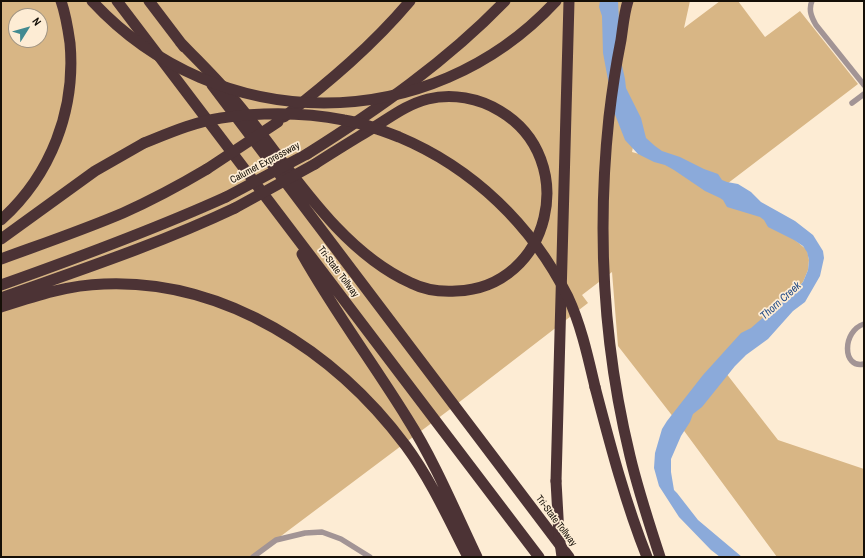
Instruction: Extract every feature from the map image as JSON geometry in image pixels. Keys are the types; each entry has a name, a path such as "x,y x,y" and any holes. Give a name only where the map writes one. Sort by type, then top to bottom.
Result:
{"highway":[{"path":"1,220 22,199 34,182 49,156 62,124 70,90 71,72 69,33 62,1"},
{"path":"92,1 109,20 145,48 180,68 235,91 262,98 288,101 346,103 375,100 409,92 450,78 500,50 537,20 556,1"},
{"name":"Tri-State Tollway","path":"117,1 539,557"},
{"name":"Tri-State Tollway","path":"149,1 569,557"},
{"path":"1,259 80,231 124,212 162,195 207,169 278,122 343,69 370,44 410,1"},
{"path":"562,557 556,481 569,1"},
{"path":"628,1 612,88 604,163 603,204 605,287 609,335 630,456 660,557"},
{"name":"Calumet Expressway","path":"1,285 170,222 226,197 307,154 347,129 443,58 504,2"},
{"path":"1,298 145,247 197,226 235,208 315,164 399,112 420,101 430,98 452,96 475,99 490,105 507,114 531,139 543,164 548,190 544,216 537,237 525,257 510,272 492,283 471,290 443,292 425,289 411,284 376,262 336,227 236,102 180,42"},
{"path":"1,239 20,227 95,171 144,143 186,127 220,118 260,114 302,114 345,120 382,130 414,144 440,158 464,174 489,193 512,214 551,268 568,298 578,323 612,455 635,528 647,557"},
{"path":"279,214 319,284 422,442 477,557"},
{"path":"1,307 46,292 80,286 104,284 151,286 173,289 204,297 247,314 272,326 323,361 339,374 366,398 386,420 407,447 425,475 468,557"},
{"path":"546,527 573,557"}],"street":[{"path":"812,1 810,12 816,25 864,85"},
{"path":"852,103 864,94"},
{"path":"864,324 853,330 846,346 851,359 855,363 861,365 864,364"},
{"path":"253,557 276,540 305,533 322,532 341,539 370,557"}],"shaded area":[{"path":"1,1 690,1 684,28 720,1 738,1 765,37 800,11 858,84 719,190 643,140 638,123 632,152 670,163 783,230 807,250 809,260 808,270 803,282 787,299 774,308 674,418 618,346 612,272 582,295 588,303 449,410 253,557 1,557"},
{"path":"722,368 778,440 864,469 864,557 777,557 679,424"}],"water":[{"path":"600,1 618,1 621,61 626,88 641,118 646,138 662,151 680,157 718,174 722,180 738,184 751,192 761,202 795,221 813,235 823,251 824,258 820,276 805,302 793,311 768,339 746,355 735,366 702,407 693,414 671,459 671,472 674,490 698,520 742,557 720,557 711,550 679,517 659,486 654,468 655,453 662,429 703,375 741,333 751,328 787,299 803,282 808,270 809,260 807,252 803,246 794,240 768,227 764,220 760,217 727,207 723,200 705,191 674,170 638,154 625,140 614,112 603,53 602,16 599,7"}],"water label":[{"name":"Thorn Creek","path":"781,301"}]}
